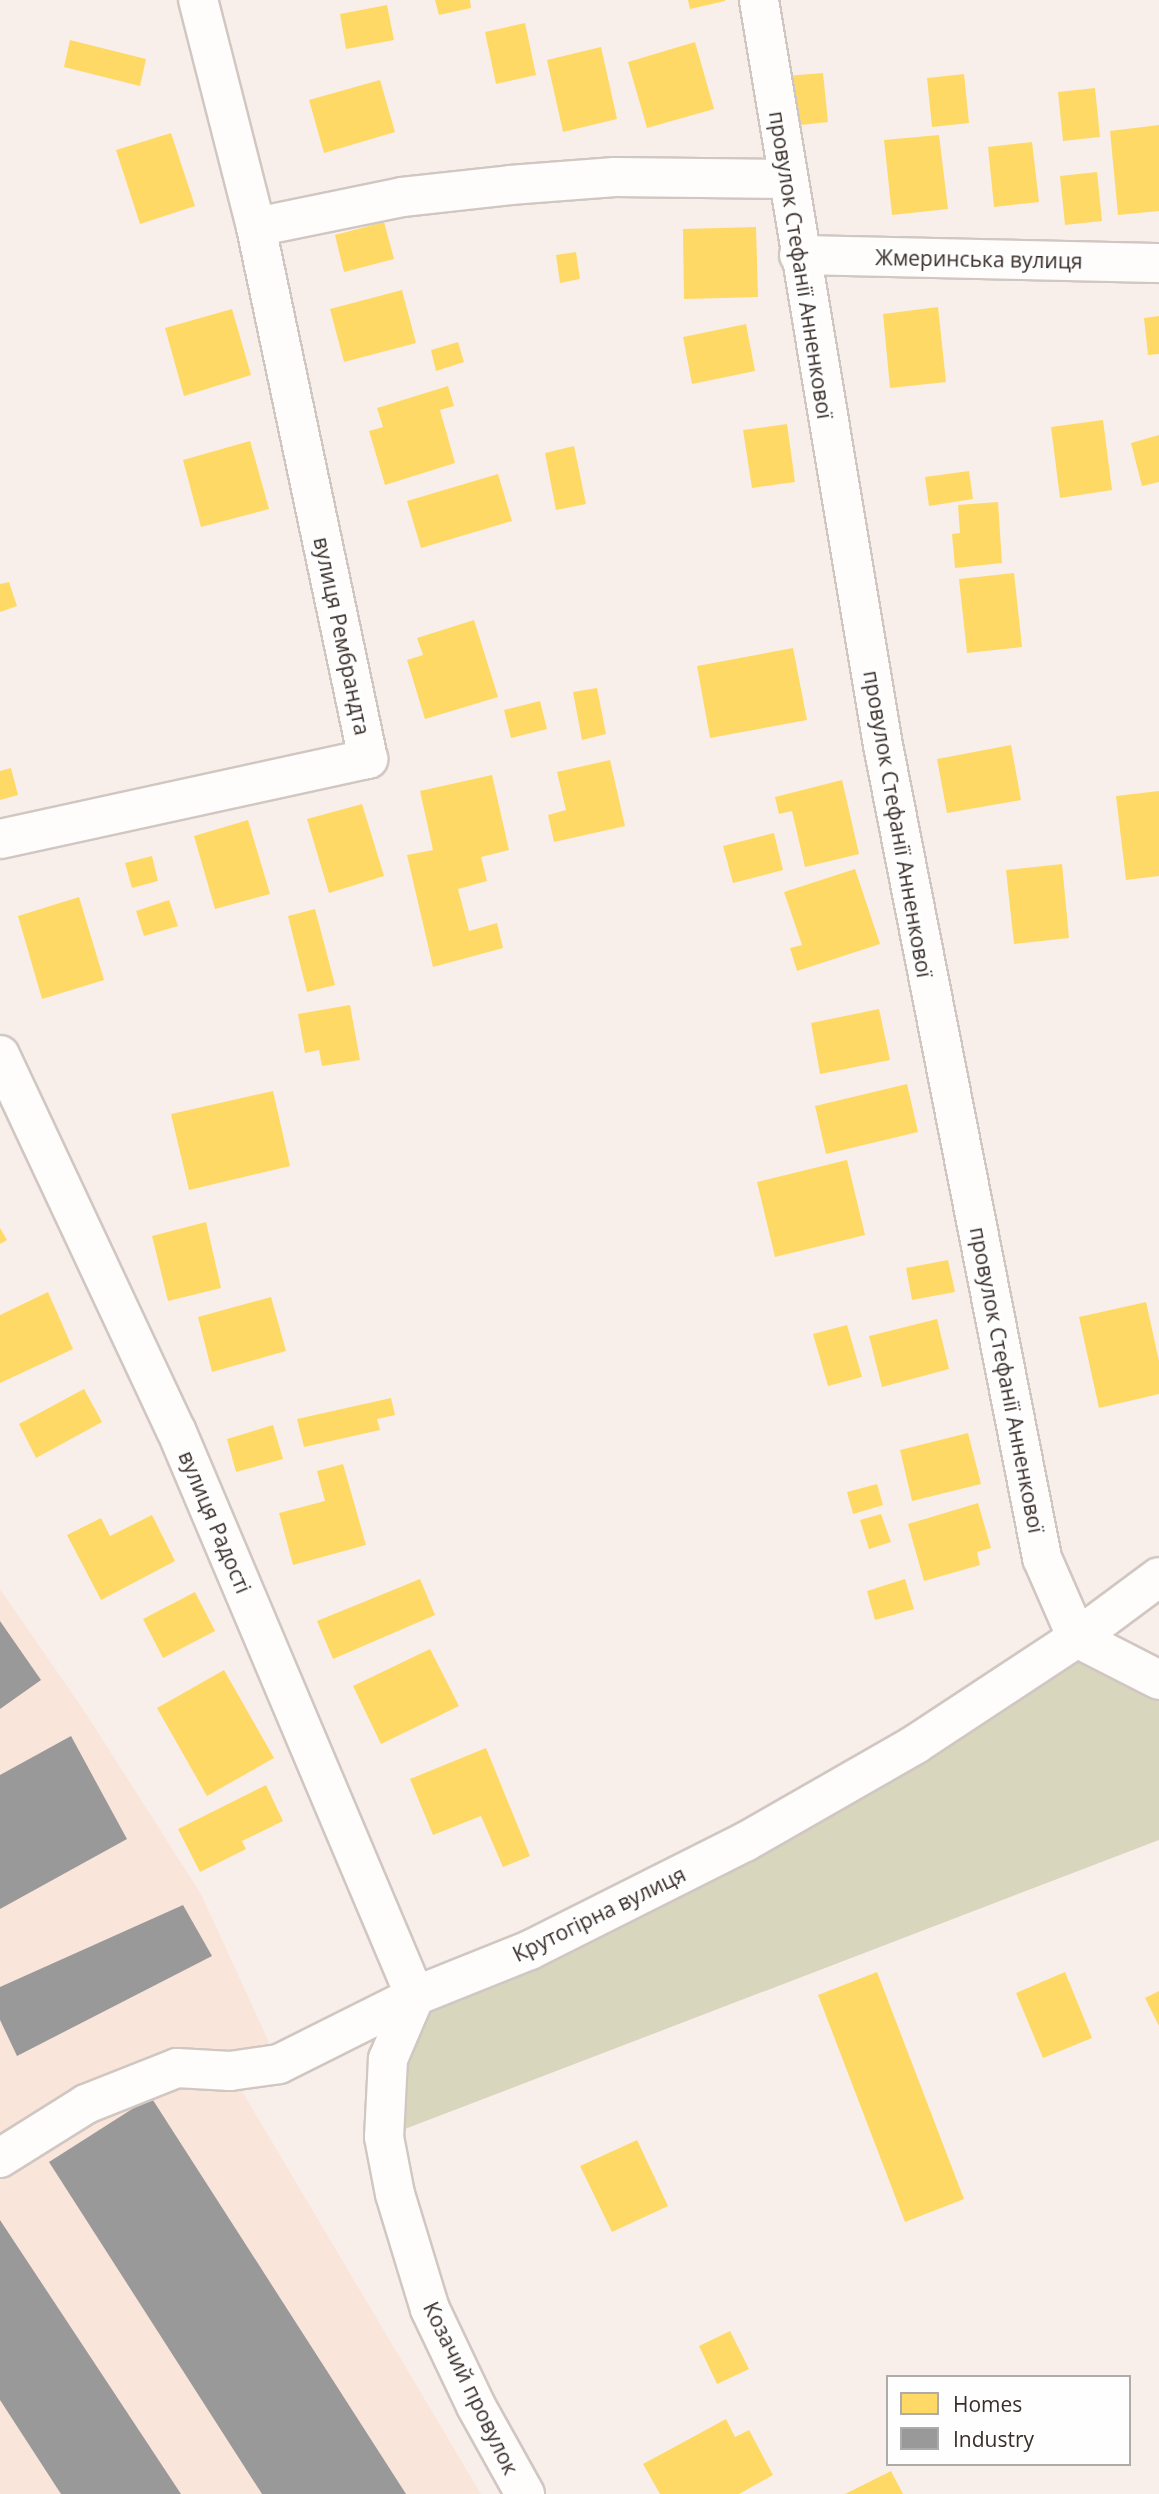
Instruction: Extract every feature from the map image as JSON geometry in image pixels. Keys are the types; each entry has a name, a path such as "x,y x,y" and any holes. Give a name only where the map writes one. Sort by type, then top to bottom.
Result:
{"street":[{"name":"вулиця Рембрандта","path":"0,839 368,759 256,227 198,0"},
{"name":"провулок Стефанії Анненкової","path":"759,0 786,179 882,740 1039,1544 1077,1638"},
{"path":"256,227 402,197 510,185 615,177 786,179"},
{"name":"Жмеринська вулиця","path":"799,255 1159,263"},
{"name":"вулиця Радості","path":"0,1055 176,1430 415,1996"},
{"name":"Крутогірна вулиця","path":"0,2158 86,2105 177,2068 230,2071 279,2064 415,1996 530,1950 745,1842 916,1744 1077,1638 1159,1577"},
{"path":"1077,1638 1159,1680"},
{"name":"Козачий провулок","path":"415,1996 388,2059 384,2137 395,2194 430,2309 475,2406 525,2494"}],"shaded area":[{"path":"0,1589 85,1712 201,1894 279,2064 230,2071 481,2494 0,2494"},
{"path":"1077,1638 1159,1680 1159,1840 384,2137 415,1996 530,1950"}],"building: Homes":[{"path":"435,0 470,0 471,8 439,15"},
{"path":"688,0 725,0 725,1 690,9"},
{"path":"387,5 394,40 346,49 340,14"},
{"path":"525,23 536,75 496,84 485,32"},
{"path":"70,40 146,59 140,86 64,67"},
{"path":"695,42 714,109 647,128 628,62"},
{"path":"601,47 617,119 563,132 547,60"},
{"path":"823,73 828,122 792,126 786,76"},
{"path":"964,74 969,123 932,127 927,78"},
{"path":"380,80 395,132 324,153 309,100"},
{"path":"1095,88 1100,137 1063,141 1058,92"},
{"path":"1159,125 1159,211 1118,215 1110,131"},
{"path":"171,133 195,206 140,224 116,150"},
{"path":"939,135 948,209 892,215 884,140"},
{"path":"1032,142 1039,202 994,207 988,147"},
{"path":"1097,172 1102,221 1065,225 1060,176"},
{"path":"384,222 394,259 344,272 335,235"},
{"path":"756,227 758,297 684,299 683,229"},
{"path":"576,252 580,279 560,283 556,255"},
{"path":"402,290 416,343 344,362 330,309"},
{"path":"938,307 946,382 890,388 883,314"},
{"path":"232,309 251,375 184,396 165,328"},
{"path":"1159,316 1159,354 1148,355 1144,318"},
{"path":"746,324 755,371 692,384 683,337"},
{"path":"458,342 464,362 436,371 431,350"},
{"path":"448,386 454,406 440,410 455,463 385,485 369,431 383,427 377,408"},
{"path":"1103,420 1112,490 1060,498 1051,427"},
{"path":"787,424 795,482 752,488 743,430"},
{"path":"1159,435 1159,482 1142,486 1131,443"},
{"path":"250,441 269,509 201,527 183,460"},
{"path":"574,446 586,504 556,510 545,453"},
{"path":"969,471 973,499 929,506 925,477"},
{"path":"498,474 512,521 421,548 407,501"},
{"path":"998,502 1002,563 955,568 952,534 960,533 958,505"},
{"path":"1014,573 1022,647 967,653 959,579"},
{"path":"9,582 17,606 0,612 0,584"},
{"path":"474,620 498,697 425,719 407,660 423,655 417,638"},
{"path":"793,648 807,720 710,738 697,666"},
{"path":"597,688 606,734 582,740 573,692"},
{"path":"540,701 547,729 511,738 504,710"},
{"path":"1011,745 1021,800 947,813 937,759"},
{"path":"610,760 625,826 554,842 548,815 566,810 557,772"},
{"path":"11,768 18,795 0,800 0,771"},
{"path":"492,775 509,850 481,857 487,881 458,889 469,931 497,923 503,948 433,967 407,855 433,850 420,791"},
{"path":"842,780 859,854 805,867 792,811 779,814 775,797"},
{"path":"1159,791 1159,876 1126,880 1116,796"},
{"path":"362,804 384,876 329,893 307,819"},
{"path":"248,820 270,894 215,909 194,836"},
{"path":"774,833 783,870 733,883 723,846"},
{"path":"152,856 158,881 132,888 125,863"},
{"path":"1062,864 1069,938 1014,944 1006,870"},
{"path":"855,869 880,944 797,971 790,948 802,945 784,892"},
{"path":"79,897 104,980 42,999 18,916"},
{"path":"169,900 178,926 144,936 136,911"},
{"path":"315,909 335,985 307,992 288,916"},
{"path":"350,1005 360,1060 322,1066 319,1050 305,1053 298,1014"},
{"path":"879,1009 890,1060 820,1074 811,1023"},
{"path":"907,1084 918,1132 826,1154 815,1106"},
{"path":"273,1091 290,1166 189,1190 171,1114"},
{"path":"847,1160 865,1235 775,1257 757,1182"},
{"path":"206,1222 221,1288 168,1301 152,1236"},
{"path":"0,1228 7,1240 0,1244"},
{"path":"948,1260 955,1292 912,1300 906,1268"},
{"path":"48,1292 73,1349 0,1383 0,1315"},
{"path":"271,1297 286,1351 212,1372 198,1317"},
{"path":"1146,1302 1159,1361 1159,1394 1099,1408 1079,1317"},
{"path":"937,1319 949,1369 882,1387 869,1336"},
{"path":"847,1325 862,1377 828,1386 813,1334"},
{"path":"84,1389 102,1422 36,1458 19,1424"},
{"path":"391,1398 395,1415 377,1419 380,1430 304,1447 297,1419"},
{"path":"273,1425 283,1459 236,1472 227,1439"},
{"path":"968,1433 981,1484 912,1501 900,1450"},
{"path":"343,1464 366,1545 293,1565 279,1513 325,1501 317,1471"},
{"path":"877,1484 883,1505 853,1514 847,1492"},
{"path":"978,1503 991,1548 977,1552 980,1565 924,1581 908,1524"},
{"path":"881,1514 891,1542 869,1549 860,1520"},
{"path":"152,1515 175,1561 101,1600 67,1535 101,1518 110,1536"},
{"path":"420,1579 435,1615 333,1659 317,1621"},
{"path":"905,1579 914,1609 875,1620 867,1591"},
{"path":"195,1592 215,1631 163,1658 143,1619"},
{"path":"430,1649 459,1706 381,1744 353,1686"},
{"path":"224,1670 274,1758 207,1796 157,1708"},
{"path":"486,1748 530,1856 503,1867 481,1816 433,1835 410,1779"},
{"path":"266,1785 283,1821 242,1841 246,1849 200,1872 178,1829"},
{"path":"877,1972 964,2199 905,2222 818,1995"},
{"path":"1065,1972 1092,2038 1043,2058 1016,1993"},
{"path":"1159,1991 1159,2026 1145,1998"},
{"path":"637,2140 668,2206 612,2232 580,2166"},
{"path":"730,2331 749,2369 717,2384 699,2346"},
{"path":"726,2419 735,2437 749,2430 773,2475 739,2494 660,2494 643,2464"},
{"path":"891,2471 903,2494 845,2494"}],"building: Industry":[{"path":"0,1621 41,1680 0,1709"},
{"path":"71,1736 127,1839 0,1909 0,1775"},
{"path":"183,1905 212,1956 17,2056 0,2020 0,1987"},
{"path":"151,2097 406,2494 262,2494 49,2162"},
{"path":"0,2220 181,2494 61,2494 0,2400"}]}
